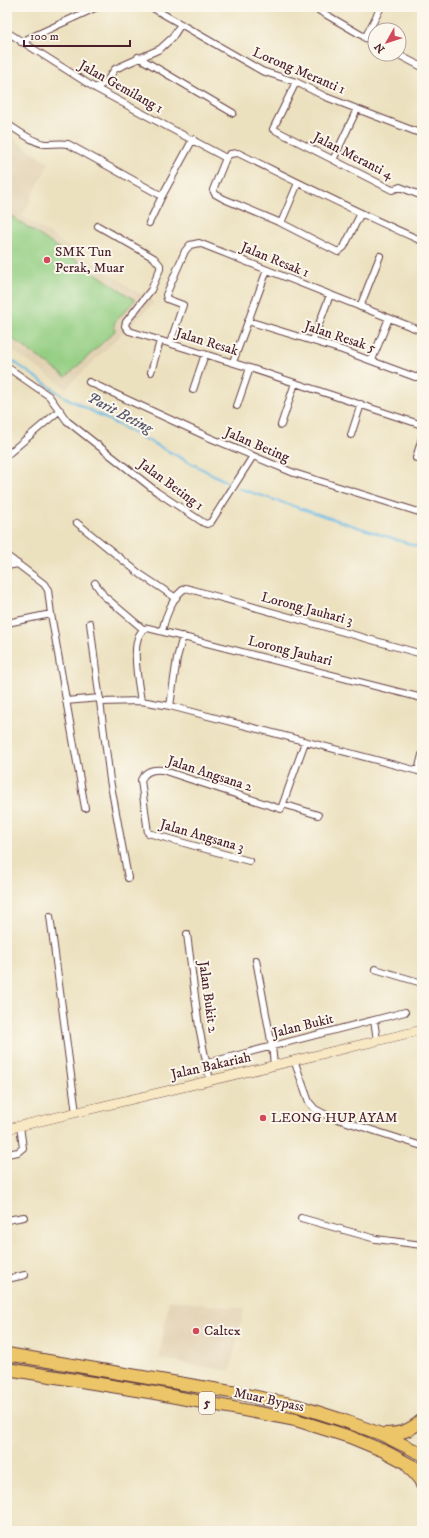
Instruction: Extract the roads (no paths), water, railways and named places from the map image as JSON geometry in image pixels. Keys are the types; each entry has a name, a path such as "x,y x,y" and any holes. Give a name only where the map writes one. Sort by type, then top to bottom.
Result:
{"highway":[{"name":"Muar Bypass","path":"7,1354 269,1399 295,1405 381,1434 422,1454"},
{"name":"Muar Bypass","path":"7,1369 155,1393 296,1420 350,1437 422,1471"},
{"path":"381,1434 396,1434 405,1432 415,1427 422,1420"},
{"path":"400,1460 413,1471 422,1486"}],"street":[{"path":"21,42 97,7"},
{"name":"Lorong Meranti 1","path":"151,7 262,71 296,82 356,109 422,134"},
{"path":"313,7 366,38 381,7"},
{"path":"95,88 106,82 114,70 163,46 172,38 181,24"},
{"name":"Jalan Gemilang 1","path":"7,32 95,88 193,139 226,158"},
{"path":"138,57 233,113"},
{"path":"407,59 422,67"},
{"name":"Jalan Meranti 4","path":"296,82 273,129 392,190 400,187 422,196"},
{"path":"333,160 356,109"},
{"path":"7,124 26,136 46,144 58,142 68,144 162,196"},
{"path":"149,223 193,139"},
{"path":"361,213 344,247 338,252 281,223 215,194 213,190 226,158 230,154 238,153 422,241"},
{"path":"281,223 298,183"},
{"name":"Jalan Resak","path":"98,226 154,258 160,265 160,269 151,290 128,318 125,326 129,331 233,362 422,425"},
{"name":"Jalan Resak 1","path":"170,343 183,305 167,299 166,295 185,251 190,246 199,243 422,330"},
{"path":"360,307 380,256"},
{"path":"233,362 267,270"},
{"path":"313,340 330,295"},
{"path":"372,360 389,318"},
{"name":"Jalan Resak 5","path":"248,321 313,340 372,360 415,377 418,377 422,373"},
{"path":"151,372 160,340"},
{"path":"193,390 205,354"},
{"path":"7,368 45,393 60,410 7,455"},
{"path":"237,406 250,368"},
{"name":"Jalan Beting","path":"89,382 208,437 294,473 422,513"},
{"path":"281,425 296,383"},
{"path":"351,435 361,404"},
{"name":"Jalan Beting 1","path":"60,410 67,421 158,492 206,524 211,522 253,456"},
{"path":"416,458 422,438"},
{"path":"77,523 144,577 176,598 165,617 162,631"},
{"path":"7,556 47,588 85,808"},
{"path":"7,566 18,564"},
{"path":"94,583 104,596 143,629 139,634 135,658 141,701"},
{"name":"Lorong Jauhari 3","path":"176,598 181,591 186,588 422,654"},
{"path":"7,623 51,614"},
{"path":"90,623 110,780 128,878"},
{"name":"Lorong Jauhari","path":"143,629 152,628 422,698"},
{"path":"170,706 177,658 184,636"},
{"path":"66,701 141,701 170,706 420,772 422,755"},
{"path":"305,742 282,806 318,815"},
{"name":"Jalan Angsana 2","path":"148,833 141,780 147,773 156,769 282,806"},
{"name":"Jalan Angsana 3","path":"148,833 249,861"},
{"path":"50,916 76,1113"},
{"name":"Jalan Bukit 2","path":"186,934 199,1027 210,1080"},
{"path":"256,960 272,1046 274,1065"},
{"path":"375,969 422,983"},
{"name":"Jalan Bukit","path":"207,1063 404,1012"},
{"path":"374,1020 377,1040"},
{"name":"Jalan Bakariah","path":"7,1129 422,1030"},
{"path":"294,1060 309,1102 315,1109 328,1116 422,1146"},
{"path":"7,1154 18,1152 23,1148 20,1126"},
{"path":"7,1220 24,1217"},
{"path":"301,1218 376,1238 422,1245"},
{"path":"7,1279 26,1275"}],"waterway":[{"name":"Parit Beting","path":"7,357 63,396 227,482"},
{"name":"Parit Beting","path":"238,488 422,548"}],"place":[{"name":"SMK Tun Perak, Muar","path":"47,260"},
{"name":"LEONG HUP AYAM","path":"263,1118"},
{"name":"Caltex","path":"196,1331"}]}
